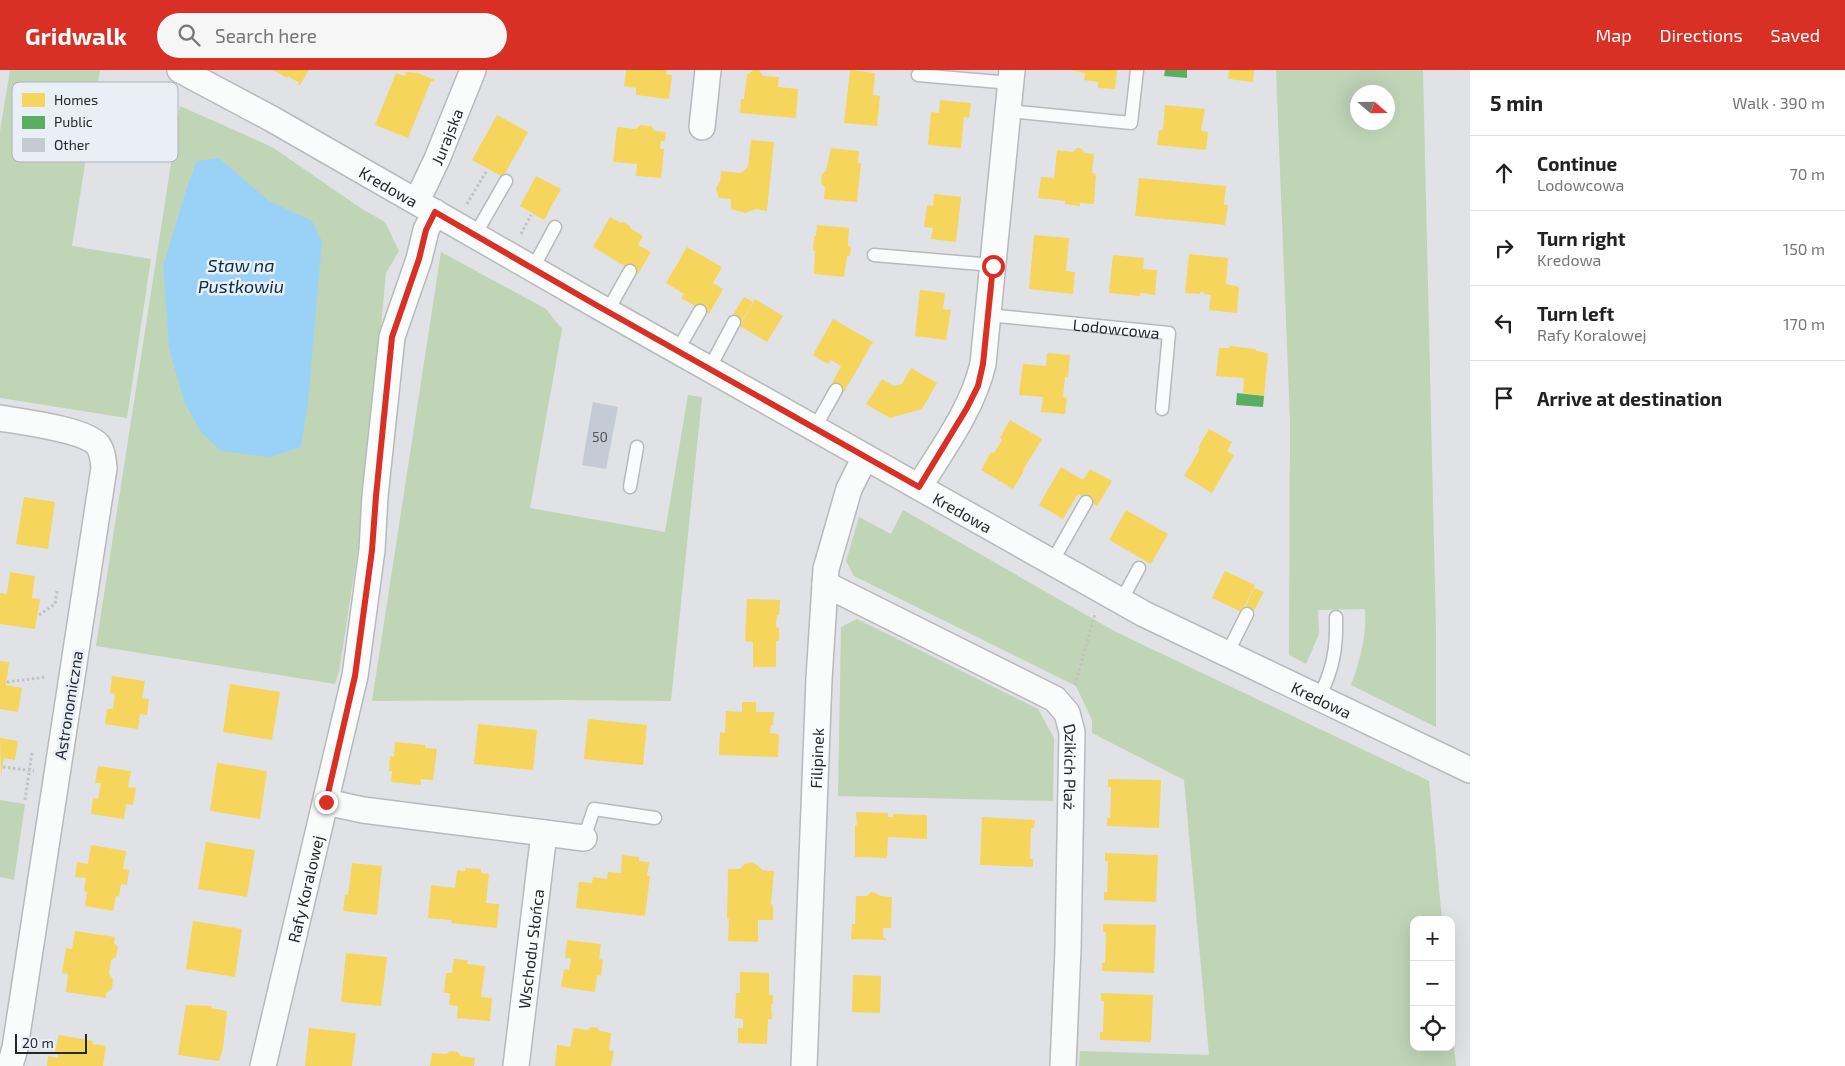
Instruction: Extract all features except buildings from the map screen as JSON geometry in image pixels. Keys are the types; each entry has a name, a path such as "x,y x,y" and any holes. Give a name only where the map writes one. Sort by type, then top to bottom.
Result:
{"street":[{"name":"Kredowa","path":"180,70 272,119 607,312 1144,614 1470,770"},
{"name":"Jurajska","path":"446,218 437,159 473,70"},
{"path":"702,127 708,70"},
{"path":"919,487 967,408 978,386 983,364 1012,77"},
{"name":"Rafy Koralowej","path":"263,1066 355,676 372,550 392,337 419,259 426,230 446,218"},
{"name":"Astronomiczna","path":"0,418 88,437 98,446 103,454 104,468 15,1048 8,1066"},
{"name":"Filipinek","path":"804,1066 812,820 826,569 847,496 865,457"},
{"name":"Dzikich Plaż","path":"825,584 1056,699 1068,713 1072,732 1068,949 1063,1066"},
{"path":"326,802 363,810 584,838"},
{"name":"Wschodu Słońca","path":"516,1066 544,833"}],"lane":[{"path":"1008,111 1131,123 1136,70"},
{"path":"918,76 1012,77"},
{"path":"446,218 506,182"},
{"path":"533,268 555,227"},
{"path":"874,255 993,266"},
{"path":"607,312 630,271"},
{"path":"677,351 700,312"},
{"name":"Lodowcowa","path":"988,315 1169,334 1162,409"},
{"path":"708,369 734,322"},
{"path":"814,428 836,390"},
{"path":"630,487 637,447"},
{"path":"1052,562 1086,502"},
{"path":"1121,600 1139,568"},
{"path":"1227,654 1247,614"},
{"path":"1319,698 1330,674 1336,635 1336,617"},
{"path":"584,838 594,809 656,818"}],"path":[{"path":"446,218 487,170"},
{"path":"38,615 56,604 57,591"},
{"path":"1068,713 1097,606"},
{"path":"7,682 46,677 72,681"},
{"path":"25,800 32,753"}],"green space":[{"path":"10,70 100,70 98,82 12,82 12,162 85,162 72,246 151,259 127,418 0,398 0,131"},
{"path":"1276,70 1423,70 1436,632 1436,727 1351,685 1362,648 1365,609 1318,610 1319,634 1306,664 1289,655 1290,421"},
{"path":"180,106 272,147 362,209 385,222 399,251 386,273 363,516 339,672 335,684 96,646 171,162 178,162 178,119"},
{"path":"441,252 546,309 562,329 530,508 665,532 688,395 702,397 671,701 372,701"},
{"path":"903,510 1116,632 1429,781 1442,916 1410,916 1410,1051 1454,1051 1456,1066 1079,1066 1080,1051 1209,1055 1184,780 1092,733 1092,720 1076,686 854,576 846,561 859,517 891,534"},
{"path":"857,619 1038,709 1054,738 1053,801 838,796 841,627"},
{"path":"0,800 25,804 14,880 0,877"}],"water":[{"name":"Staw na Pustkowiu","path":"219,158 269,201 312,221 322,241 308,403 301,447 271,457 221,451 200,431 184,401 169,348 163,266 197,161"}],"route":[{"path":"326,802 355,676 372,550 392,337 419,259 426,230 435,212 919,487 967,408 978,386 983,364 993,266"}]}
